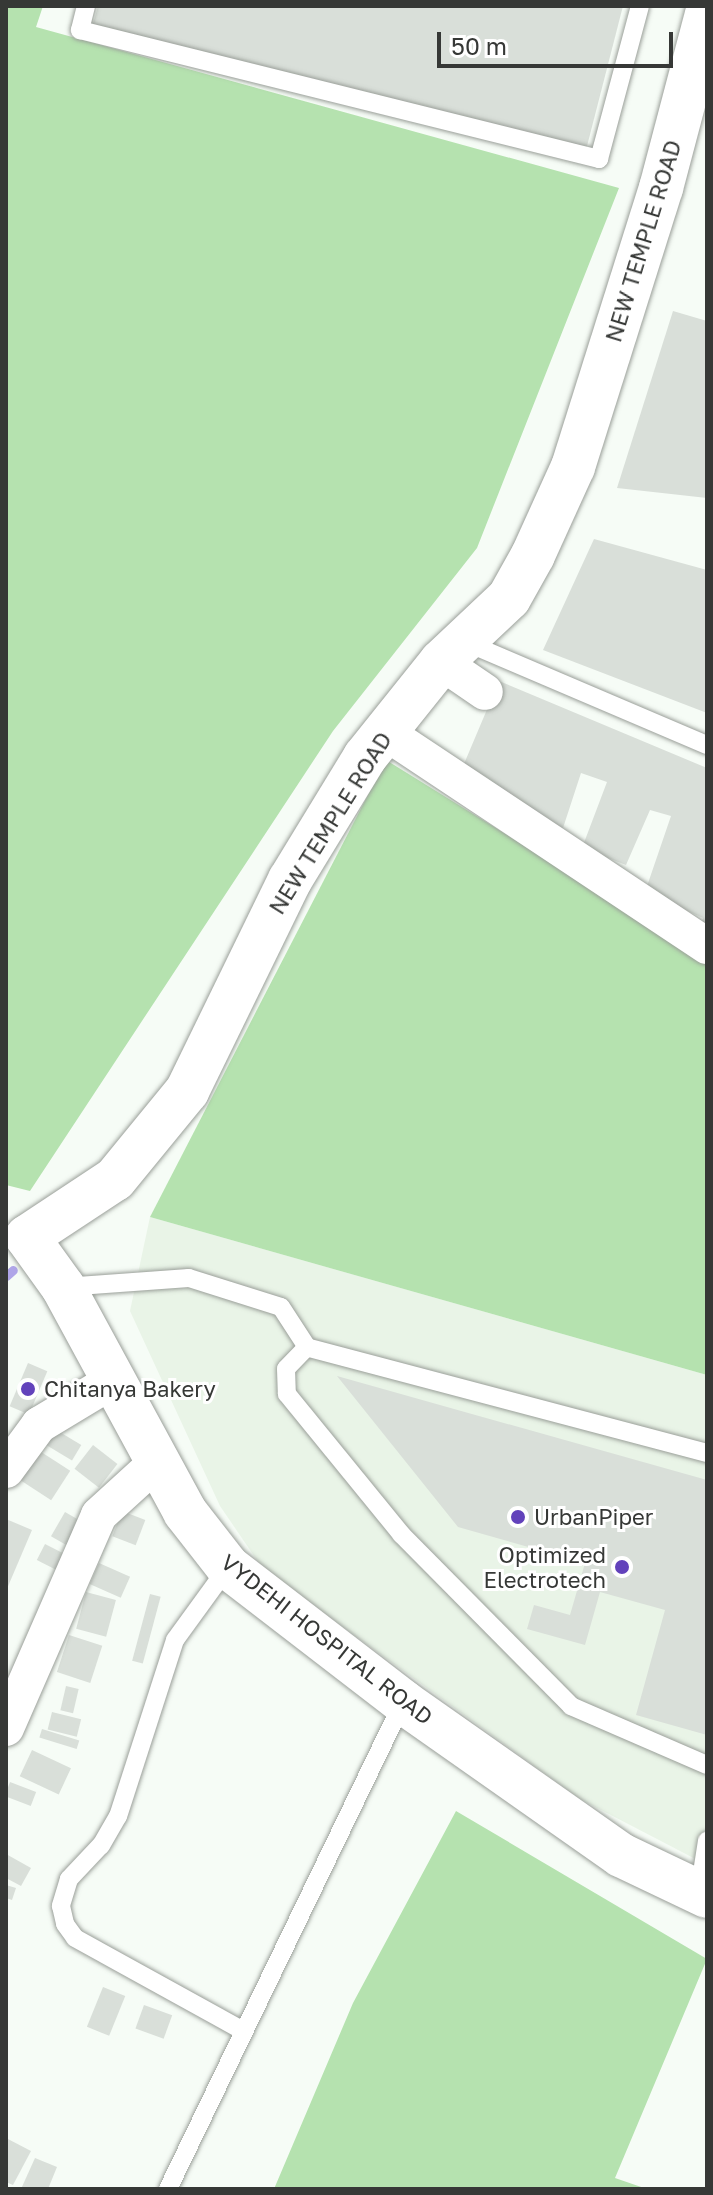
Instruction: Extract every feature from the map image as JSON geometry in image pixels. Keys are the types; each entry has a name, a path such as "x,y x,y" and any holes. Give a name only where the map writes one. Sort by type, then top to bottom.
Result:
{"street":[{"name":"NEW TEMPLE ROAD","path":"17,1232 115,1179 187,1091 290,880 385,732 452,652 509,598 573,467 661,188 707,14"},
{"path":"452,652 485,692"},
{"path":"385,732 707,946"},
{"name":"VYDEHI HOSPITAL ROAD","path":"17,1232 63,1287 185,1512 228,1567 403,1702 621,1855 703,1894"},
{"path":"6,1470 39,1425 114,1380"},
{"path":"6,1728 99,1515 157,1462"}],"lane":[{"path":"86,6 80,30 599,159 640,6"},
{"path":"452,652 707,745"},
{"path":"63,1287 189,1278 281,1307 307,1347 707,1453"},
{"path":"307,1347 286,1369 287,1394 401,1534 571,1706 707,1765"},
{"path":"228,1567 175,1640 118,1816 101,1845 69,1879 61,1906 65,1924 75,1938 242,2030"},
{"path":"168,2189 242,2030 403,1702"},
{"path":"703,1894 707,1841"}],"shaded area":[{"path":"150,1217 707,1375 707,1865 580,1799 263,1569 220,1506 130,1311"}],"green space":[{"path":"6,6 43,6 36,27 619,188 477,548 333,731 30,1191 6,1185"},
{"path":"386,760 707,959 707,1375 150,1217"},
{"path":"456,1811 707,1959 615,2178 647,2189 274,2189 353,2003"}],"building":[{"path":"98,6 623,6 586,150 93,24"},
{"path":"673,311 707,321 707,498 617,488"},
{"path":"594,539 707,570 707,713 543,650"},
{"path":"499,681 707,768 707,940 698,937 703,918 645,892 671,816 650,810 626,865 582,848 607,782 581,773 563,828 502,801 461,771"},
{"path":"28,1363 47,1371 29,1414 10,1406"},
{"path":"337,1376 707,1480 707,1735 636,1715 665,1610 600,1592 585,1645 527,1629 534,1605 570,1615 585,1563 458,1527"},
{"path":"53,1428 81,1445 72,1460 44,1443"},
{"path":"93,1445 117,1464 99,1488 75,1469"},
{"path":"35,1448 70,1471 51,1500 16,1477"},
{"path":"122,1511 145,1520 136,1545 112,1536"},
{"path":"65,1512 89,1526 75,1550 51,1536"},
{"path":"6,1519 32,1530 6,1591"},
{"path":"45,1544 69,1556 61,1572 37,1560"},
{"path":"99,1563 130,1577 121,1598 90,1584"},
{"path":"86,1592 116,1600 106,1637 76,1629"},
{"path":"150,1594 161,1597 143,1663 132,1661"},
{"path":"69,1635 102,1646 90,1683 57,1672"},
{"path":"66,1686 79,1689 73,1713 60,1710"},
{"path":"52,1712 81,1719 77,1737 48,1729"},
{"path":"42,1729 79,1740 77,1749 39,1738"},
{"path":"32,1750 71,1768 59,1794 20,1776"},
{"path":"10,1782 36,1792 31,1806 6,1797"},
{"path":"6,1854 31,1868 21,1886 6,1878"},
{"path":"6,1885 16,1888 12,1900 6,1898"},
{"path":"103,1987 125,1996 109,2036 87,2027"},
{"path":"144,2005 172,2015 164,2039 135,2028"},
{"path":"6,2138 31,2151 13,2185 6,2182"},
{"path":"35,2158 57,2167 48,2189 21,2189"}],"waterway":[{"path":"6,1276 13,1270"}],"place":[{"name":"Chitanya Bakery","path":"28,1389"},
{"name":"UrbanPiper","path":"518,1517"},
{"name":"Optimized Electrotech","path":"622,1567"}]}
